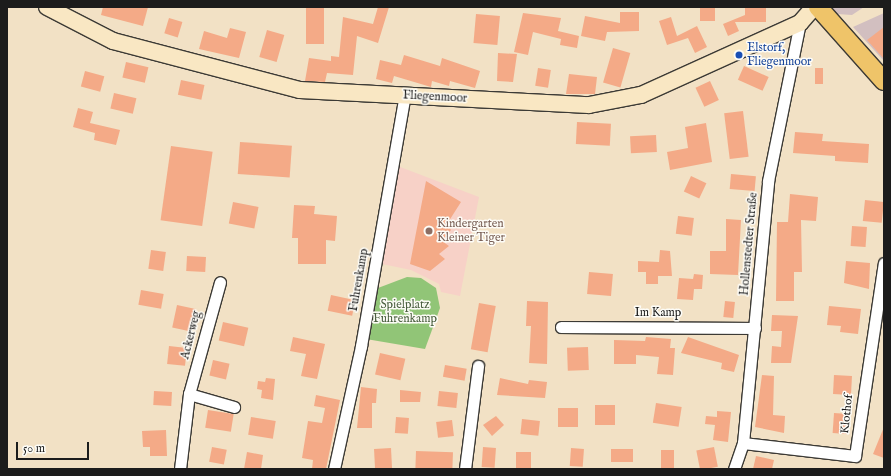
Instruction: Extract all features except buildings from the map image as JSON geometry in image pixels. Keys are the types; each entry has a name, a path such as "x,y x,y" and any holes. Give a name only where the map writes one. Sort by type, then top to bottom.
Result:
{"main road":[{"path":"818,7 884,81"}],"street":[{"name":"Fliegenmoor","path":"47,7 112,41 300,90 589,105 641,95 800,23 814,7"},
{"name":"Hollenstedter Straße","path":"734,469 743,443 768,182 800,23"},
{"name":"Fuhrenkamp","path":"334,469 361,346 405,96"},
{"name":"Klothof","path":"743,443 854,456 884,263"},
{"name":"Ackerweg","path":"180,469 181,442 189,394 220,282"},
{"name":"Im Kamp","path":"561,327 755,328"},
{"path":"465,469 478,366"},
{"path":"189,394 234,406"}],"shaded area":[{"path":"830,7 864,7 852,15 837,14"},
{"path":"884,13 884,61 853,27"},
{"name":"Kindergarten Kleiner Tiger","path":"395,165 479,197 460,296 441,292 439,284 411,270 382,264"}],"green space":[{"name":"Spielplatz Fuhrenkamp","path":"407,277 421,278 436,288 440,308 425,349 366,339 378,288"}],"place":[{"name":"Elstorf, Fliegenmoor","path":"739,55"},
{"name":"Kindergarten Kleiner Tiger","path":"429,231"}]}
